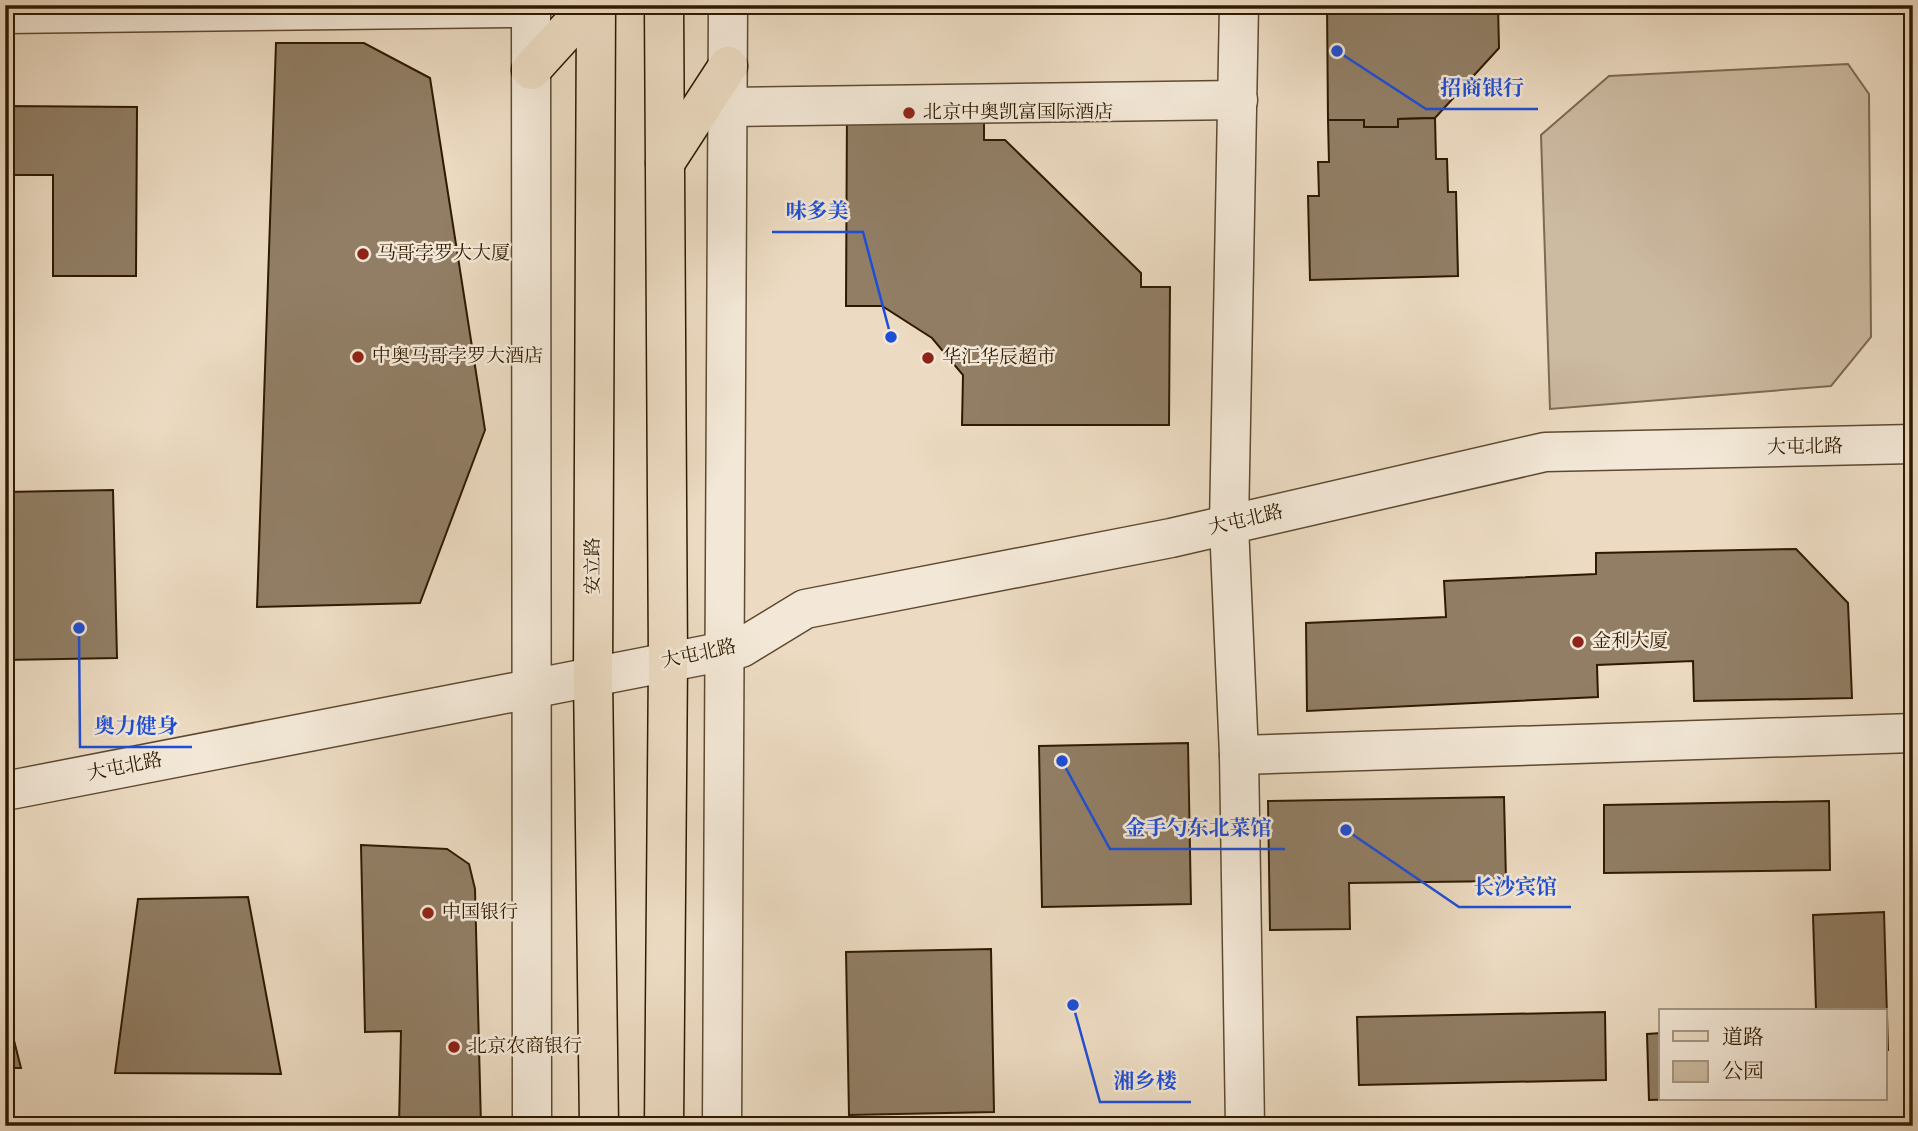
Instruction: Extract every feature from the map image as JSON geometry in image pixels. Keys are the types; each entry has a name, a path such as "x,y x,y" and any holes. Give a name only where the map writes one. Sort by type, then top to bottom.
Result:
{"main road":[{"path":"531,70 590,5"},
{"name":"安立路","path":"596,5 593,677 599,1126"},
{"path":"664,5 668,662 664,1126"},
{"path":"665,163 728,66"}],"street":[{"path":"5,13 515,8 530,5 532,1126"},
{"path":"722,1126 728,5"},
{"path":"1239,5 1229,525 1240,755 1245,1126"},
{"path":"727,107 1238,100"},
{"name":"大屯北路","path":"5,792 741,648 805,609 1229,525 1545,452 1913,444"},
{"path":"1240,755 1913,733"}],"green space":[{"path":"1848,64 1869,94 1871,337 1831,386 1550,409 1541,135 1609,76"}],"building":[{"path":"1327,5 1498,5 1499,48 1435,118 1398,119 1398,127 1364,127 1364,120 1328,120"},
{"name":"马哥孛罗大大厦","path":"276,43 364,43 430,78 485,430 420,603 257,607"},
{"path":"5,106 137,107 136,276 53,276 53,175 5,175"},
{"path":"847,109 984,109 984,140 1005,140 1141,273 1141,287 1170,287 1169,425 962,425 963,375 932,338 882,306 846,306"},
{"path":"1435,118 1436,159 1447,159 1448,192 1456,192 1458,276 1310,280 1308,196 1319,196 1318,162 1329,162 1328,120 1364,120 1364,127 1398,127 1398,119"},
{"path":"113,490 117,658 5,660 5,492"},
{"name":"金利大厦","path":"1796,549 1848,603 1852,698 1694,701 1693,661 1597,665 1598,697 1307,711 1306,623 1446,617 1444,581 1596,574 1596,553"},
{"path":"1188,743 1191,904 1042,907 1039,746"},
{"path":"1504,797 1506,881 1349,883 1350,929 1270,930 1268,801"},
{"path":"1829,801 1830,870 1604,873 1604,805"},
{"path":"361,845 447,849 469,864 475,889 481,1126 399,1126 401,1031 365,1032"},
{"path":"248,897 281,1074 115,1073 138,899"},
{"path":"1884,912 1888,1050 1886,1009 1816,1009 1813,915"},
{"path":"991,949 994,1112 849,1115 846,952"},
{"path":"5,1005 21,1068 5,1068"},
{"path":"1605,1012 1606,1080 1359,1085 1357,1017"},
{"path":"1659,1033 1659,1100 1649,1100 1647,1034"}],"place":[{"name":"招商银行","path":"1337,51"},
{"name":"北京中奥凯富国际酒店","path":"909,113"},
{"name":"马哥孛罗大大厦","path":"363,254"},
{"name":"味多美","path":"891,337"},
{"name":"中奥马哥孛罗大酒店","path":"358,357"},
{"name":"华汇华辰超市","path":"928,358"},
{"name":"奥力健身","path":"79,628"},
{"name":"金利大厦","path":"1578,642"},
{"name":"金手勺东北菜馆","path":"1062,761"},
{"name":"长沙宾馆","path":"1346,830"},
{"name":"中国银行","path":"428,913"},
{"name":"湘乡楼","path":"1073,1005"},
{"name":"北京农商银行","path":"454,1047"}]}
